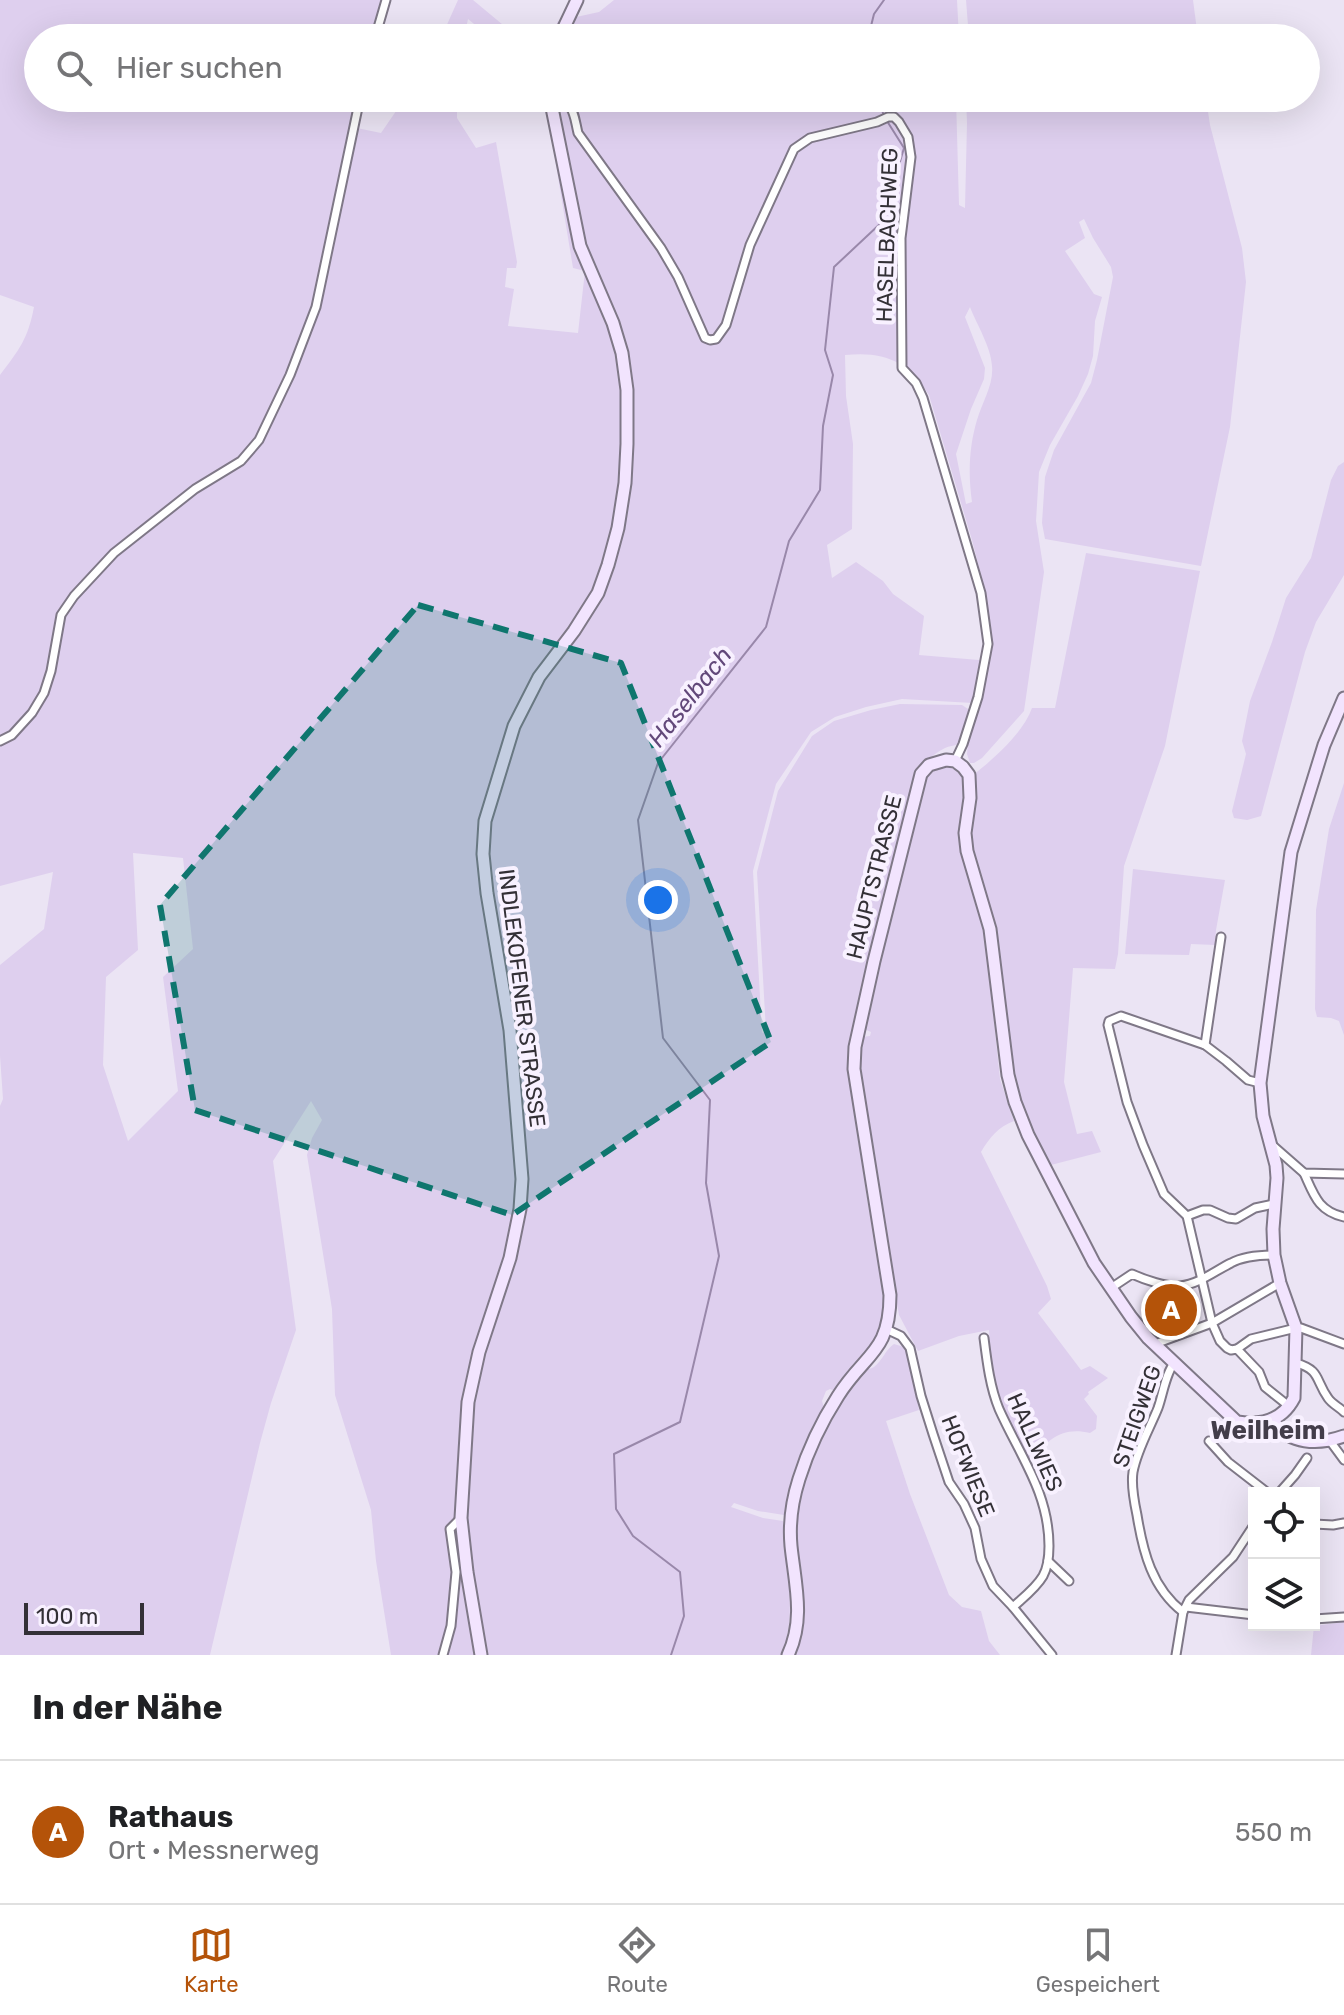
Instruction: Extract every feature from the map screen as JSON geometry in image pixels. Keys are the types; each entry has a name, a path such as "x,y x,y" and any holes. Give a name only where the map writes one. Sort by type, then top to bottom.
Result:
{"street":[{"path":"379,24 386,0"},
{"path":"566,24 577,0"},
{"path":"0,741 12,735 32,713 44,693 61,615 74,596 114,553 195,489 241,461 259,440 286,387 316,307 357,112"},
{"name":"INDLEKOFENER STRASSE","path":"481,1655 461,1518 468,1402 479,1352 510,1258 520,1209 522,1179 510,1030 487,893 483,854 485,821 514,726 539,677 598,593 618,528 625,483 627,390 622,353 613,323 580,246 553,112"},
{"name":"HASELBACHWEG","path":"572,112 578,133 661,248 678,277 705,338 710,340 716,339 726,325 750,245 794,149 810,138 888,117 894,117 908,137 911,157 901,238 902,368 916,383 923,398 981,593 988,644 978,697 955,761"},
{"path":"955,761 969,775 970,798 965,833 967,851 990,929 1006,1063 1015,1102 1028,1135 1094,1263 1131,1317 1237,1422 1250,1424 1282,1415 1294,1398 1296,1328 1274,1255 1277,1178 1261,1103 1260,1083 1291,852 1324,745 1344,698"},
{"name":"HAUPTSTRASSE","path":"788,1655 799,1614 791,1545 791,1518 798,1481 812,1444 839,1394 876,1351 890,1311 854,1069 855,1047 916,786 929,765 955,761"},
{"path":"1205,1045 1221,937"},
{"path":"1260,1083 1248,1080 1205,1045 1121,1016 1108,1025 1127,1102 1143,1145 1164,1194 1187,1216 1212,1323 1220,1341 1231,1350 1251,1339 1301,1328 1344,1344"},
{"path":"1271,1144 1304,1173 1321,1206 1327,1212 1344,1217"},
{"path":"1304,1173 1344,1174"},
{"path":"1187,1216 1210,1210 1236,1219 1255,1208 1274,1204"},
{"path":"1111,1288 1132,1274 1181,1286 1202,1279 1232,1262 1253,1256 1274,1255"},
{"path":"1155,1344 1212,1323 1280,1283"},
{"name":"HOFWIESE","path":"886,1329 901,1336 910,1348 921,1396 949,1482 975,1528 981,1559 993,1586 1052,1655"},
{"name":"HALLWIES","path":"984,1338 998,1405 1042,1500 1049,1526 1048,1561"},
{"path":"1237,1349 1259,1372 1265,1387 1290,1407"},
{"name":"STEIGWEG","path":"1175,1362 1170,1367 1133,1473 1134,1501 1145,1558 1155,1580 1176,1607 1185,1610"},
{"path":"1296,1363 1309,1367 1316,1374 1330,1401 1344,1412"},
{"path":"1273,1420 1289,1437 1299,1440 1330,1441 1344,1436"},
{"path":"1209,1441 1228,1462 1260,1487"},
{"path":"1330,1441 1344,1460"},
{"path":"1284,1487 1307,1458"},
{"path":"443,1655 451,1626 456,1572 450,1529 461,1518"},
{"path":"1320,1524 1344,1523"},
{"path":"1176,1655 1189,1600 1233,1557 1248,1534"},
{"path":"1013,1607 1039,1581 1048,1561 1069,1581"},
{"path":"1185,1610 1248,1615"},
{"path":"1320,1619 1344,1617"}],"highlighted area":[{"path":"418,605 621,663 771,1042 512,1215 195,1110 160,905"}],"shaded area":[{"path":"0,0 382,0 375,24 24,24 24,112 355,112 352,127 381,133 395,112 457,112 457,118 476,148 496,142 517,262 516,268 507,268 505,287 514,289 508,326 578,333 585,271 573,268 547,112 956,112 959,205 965,208 967,112 1208,112 1242,248 1246,282 1230,427 1201,566 1045,539 1042,523 1045,477 1054,450 1091,383 1113,277 1111,267 1084,219 1079,222 1085,238 1065,251 1094,294 1102,297 1095,321 1093,356 1088,374 1039,472 1036,521 1044,572 1024,711 974,763 970,763 967,754 968,743 992,644 985,591 929,395 912,374 894,361 872,355 845,355 846,396 853,444 852,529 827,545 832,578 856,562 924,616 919,655 979,660 983,663 973,703 902,699 835,717 811,732 776,784 753,871 762,1033 766,1031 757,872 778,791 812,736 834,721 900,704 962,705 968,709 971,714 961,741 935,754 913,779 851,1036 848,1069 885,1296 883,1326 872,1351 835,1391 826,1391 822,1401 824,1408 801,1460 784,1515 734,1503 731,1507 783,1521 790,1605 782,1655 391,1655 371,1510 335,1395 332,1309 307,1155 322,1120 311,1101 273,1161 296,1330 260,1443 210,1655 0,1655 0,1106 3,1099 0,965 44,929 53,872 0,886 0,375 22,344 34,307 0,295","holes":["970,307 983,336 992,373 972,440 972,502 966,504 956,454 984,379 985,368 965,317","133,853 183,858 193,949 163,977 178,1091 128,1141 103,1065 106,977 138,950"]},
{"path":"458,0 473,0 502,24 474,24 468,19 467,24 447,24"},
{"path":"614,0 957,0 958,24 557,24 558,21 599,12"},
{"path":"966,0 1193,0 1196,24 968,24"},
{"path":"1344,462 1344,575 1316,622 1305,652 1261,816 1247,820 1234,818 1232,811 1246,754 1242,741 1250,701 1286,598 1311,558 1331,480 1338,466"},
{"path":"1086,553 1200,571 1165,746 1124,866 1115,969 1073,968 1064,1082 1077,1134 1092,1131 1101,1152 1047,1166 1015,1088 970,847 973,775 1015,736 1032,708 1055,708"},
{"path":"939,764 956,767 963,775 966,786 960,828 962,857 985,932 1000,1079 1014,1121 995,1133 981,1152 1047,1286 1051,1299 1038,1313 1081,1370 1090,1366 1108,1378 1088,1392 1084,1399 1097,1416 1096,1429 1090,1433 1063,1433 1042,1448 1030,1463 1008,1420 996,1386 989,1330 959,1336 918,1351 899,1315 881,1228 857,1066 861,1037 870,1036 871,1032 862,1028 921,799 921,782"},
{"path":"1344,783 1344,1035 1339,1021 1317,1017 1315,1009 1316,910 1329,829"},
{"path":"1133,869 1225,880 1215,945 1191,944 1189,955 1125,954"},
{"path":"894,1344 904,1347 909,1356 919,1410 886,1421 910,1494 949,1595 962,1607 981,1611 989,1641 1000,1655 793,1655 803,1616 802,1586 795,1546 800,1487 812,1452 840,1401 860,1373 873,1368"},
{"path":"1344,1622 1344,1655 1311,1655 1313,1631 1320,1631 1320,1625"}],"waterway":[{"name":"Haselbach","path":"872,24 874,14 884,0"},
{"name":"Haselbach","path":"883,112 884,116"},
{"name":"Haselbach","path":"671,1655 684,1616 680,1572 633,1536 616,1509 614,1454 680,1422 719,1256 706,1183 710,1100 663,1038 638,820 658,763 766,627 789,541 820,490 823,426 833,375 825,350 834,267 882,222 904,148 887,121"}],"place":[{"name":"Rathaus","path":"1171,1310"}],"district":[{"name":"Weilheim","path":"1268,1430"}]}
